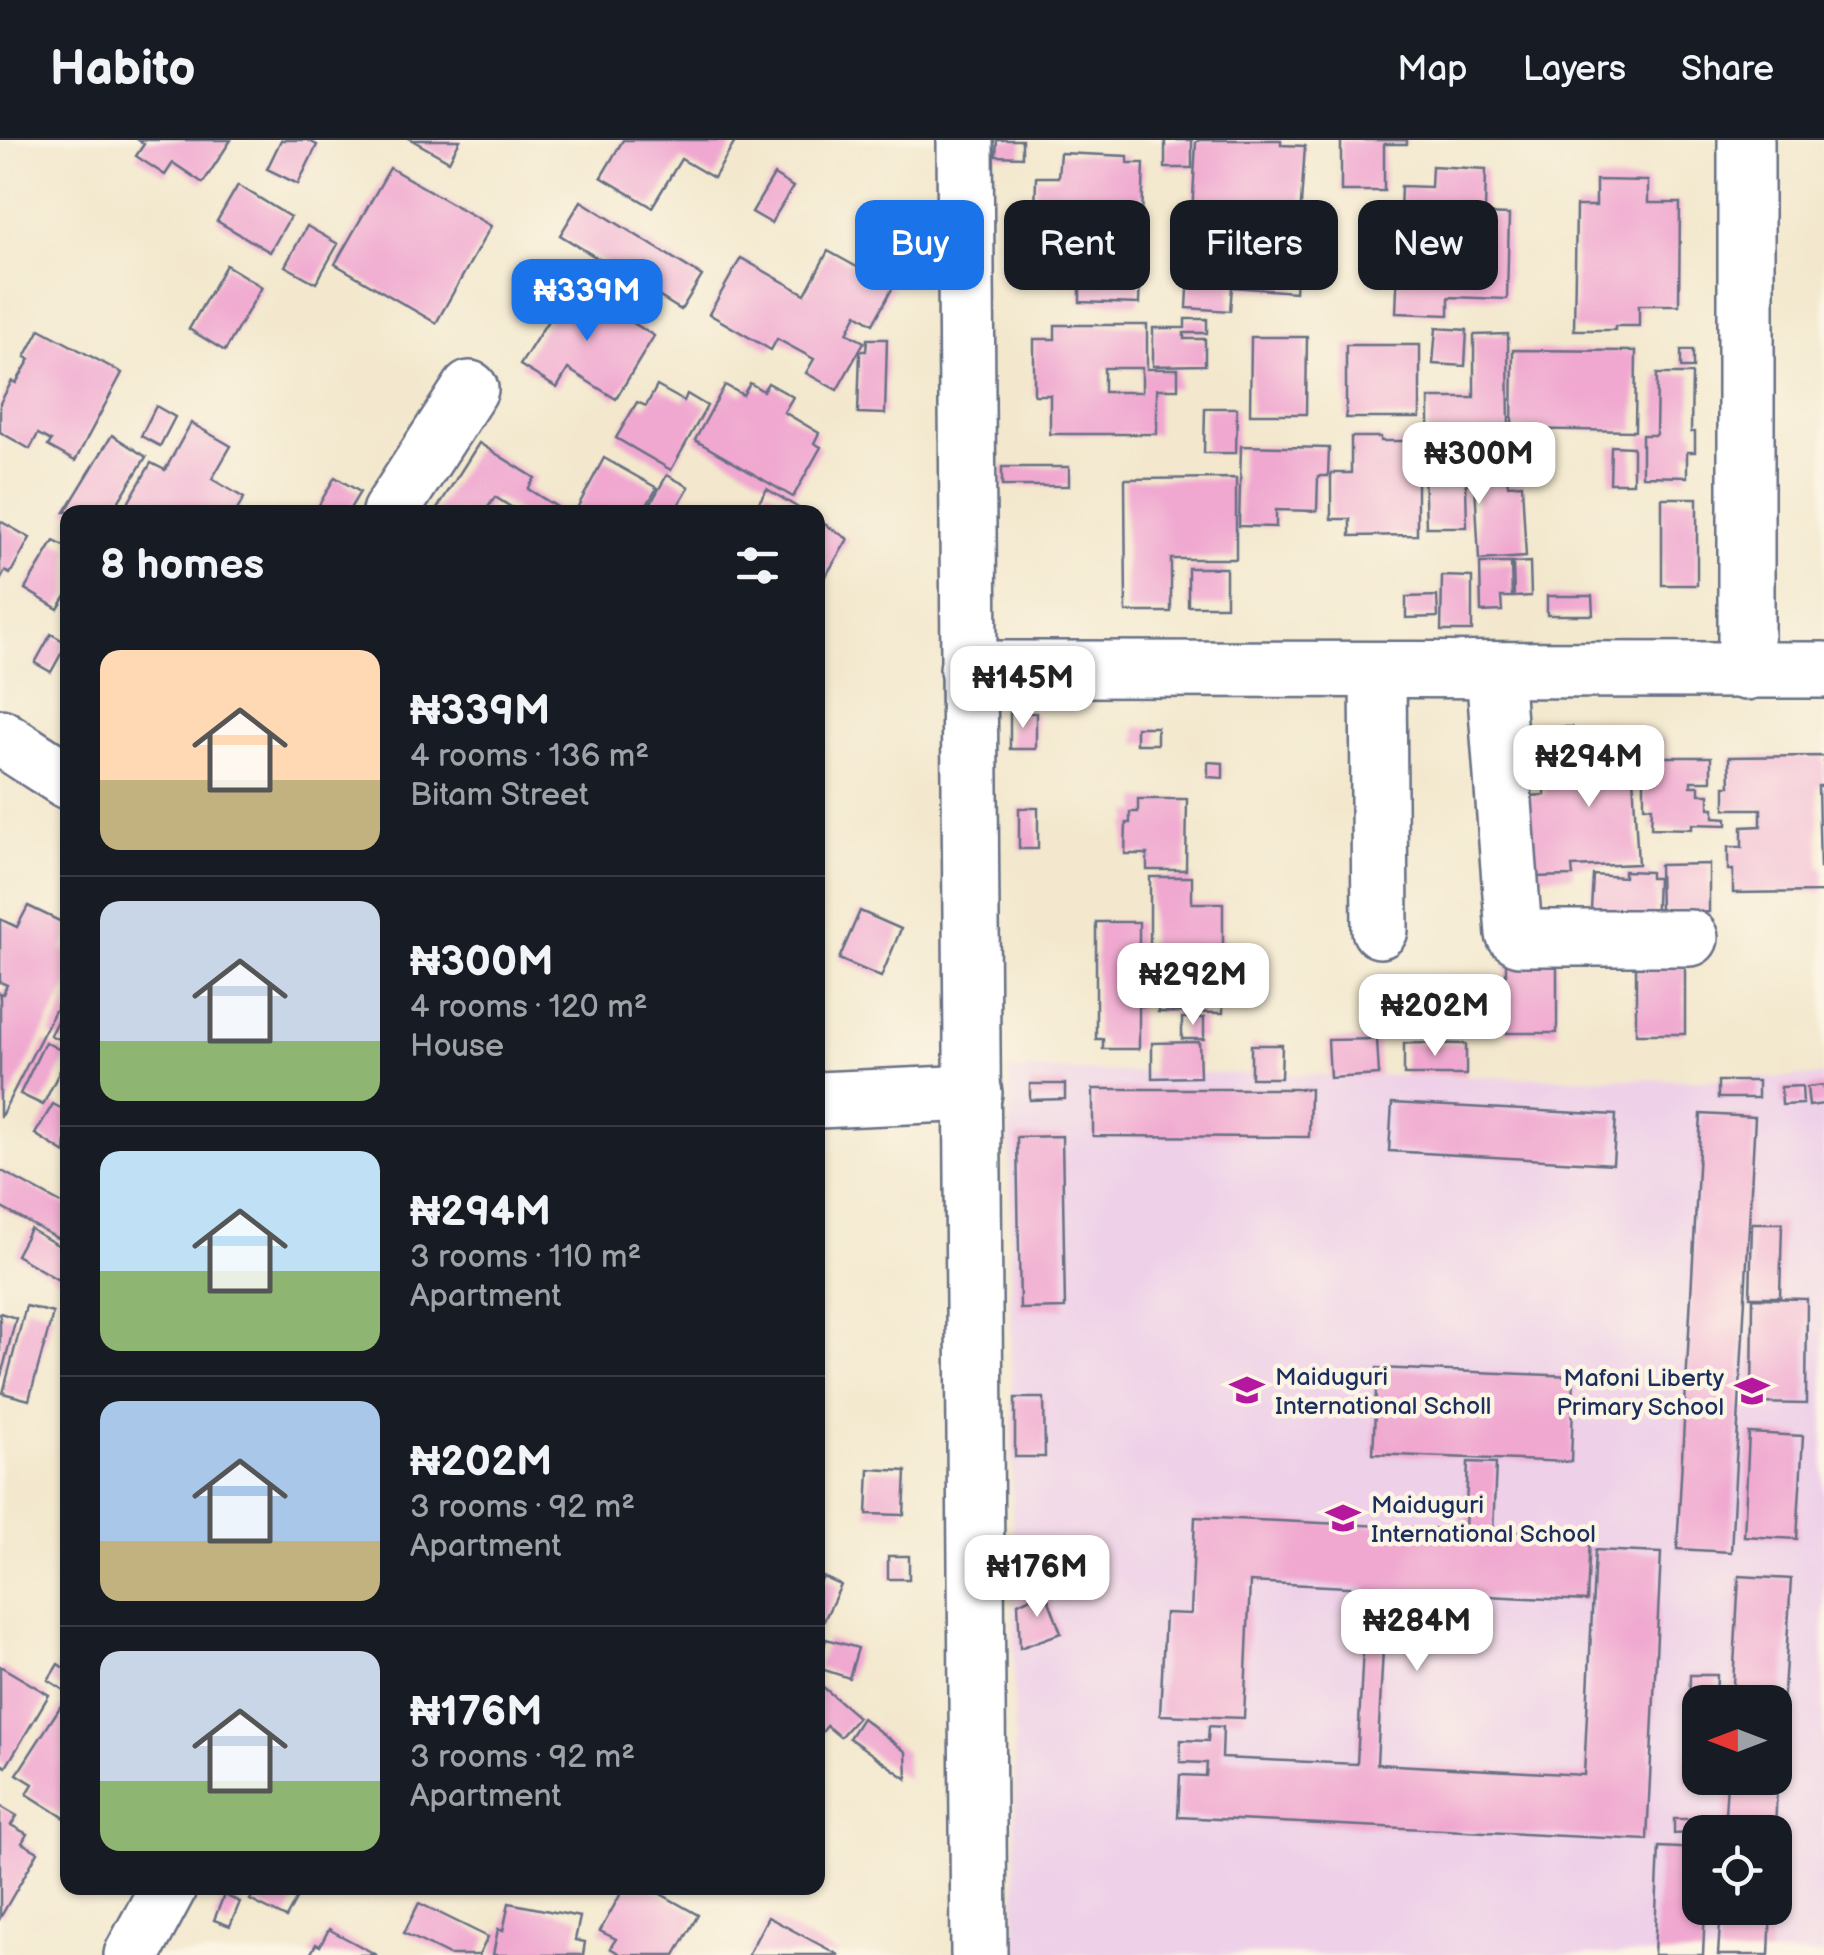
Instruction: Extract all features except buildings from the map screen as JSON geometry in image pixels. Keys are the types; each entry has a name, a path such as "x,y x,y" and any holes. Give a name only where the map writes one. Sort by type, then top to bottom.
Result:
{"street":[{"path":"964,140 979,1955"},
{"path":"1746,140 1746,672"},
{"path":"395,505 470,389"},
{"path":"968,669 1824,670"},
{"path":"1378,670 1380,930"},
{"path":"1494,670 1514,934 1520,938 1690,938"},
{"path":"0,737 60,776"},
{"path":"825,1100 974,1093"},
{"path":"132,1955 164,1895"}],"shaded area":[{"name":"Maiduguri International School","path":"1009,1070 1698,1080 1824,1076 1824,1955 1016,1955"}],"place":[{"name":"Maiduguri International Scholl","path":"1247,1390"},
{"name":"Mafoni Liberty Primary School","path":"1752,1391"},
{"name":"Maiduguri International School","path":"1343,1518"}]}
